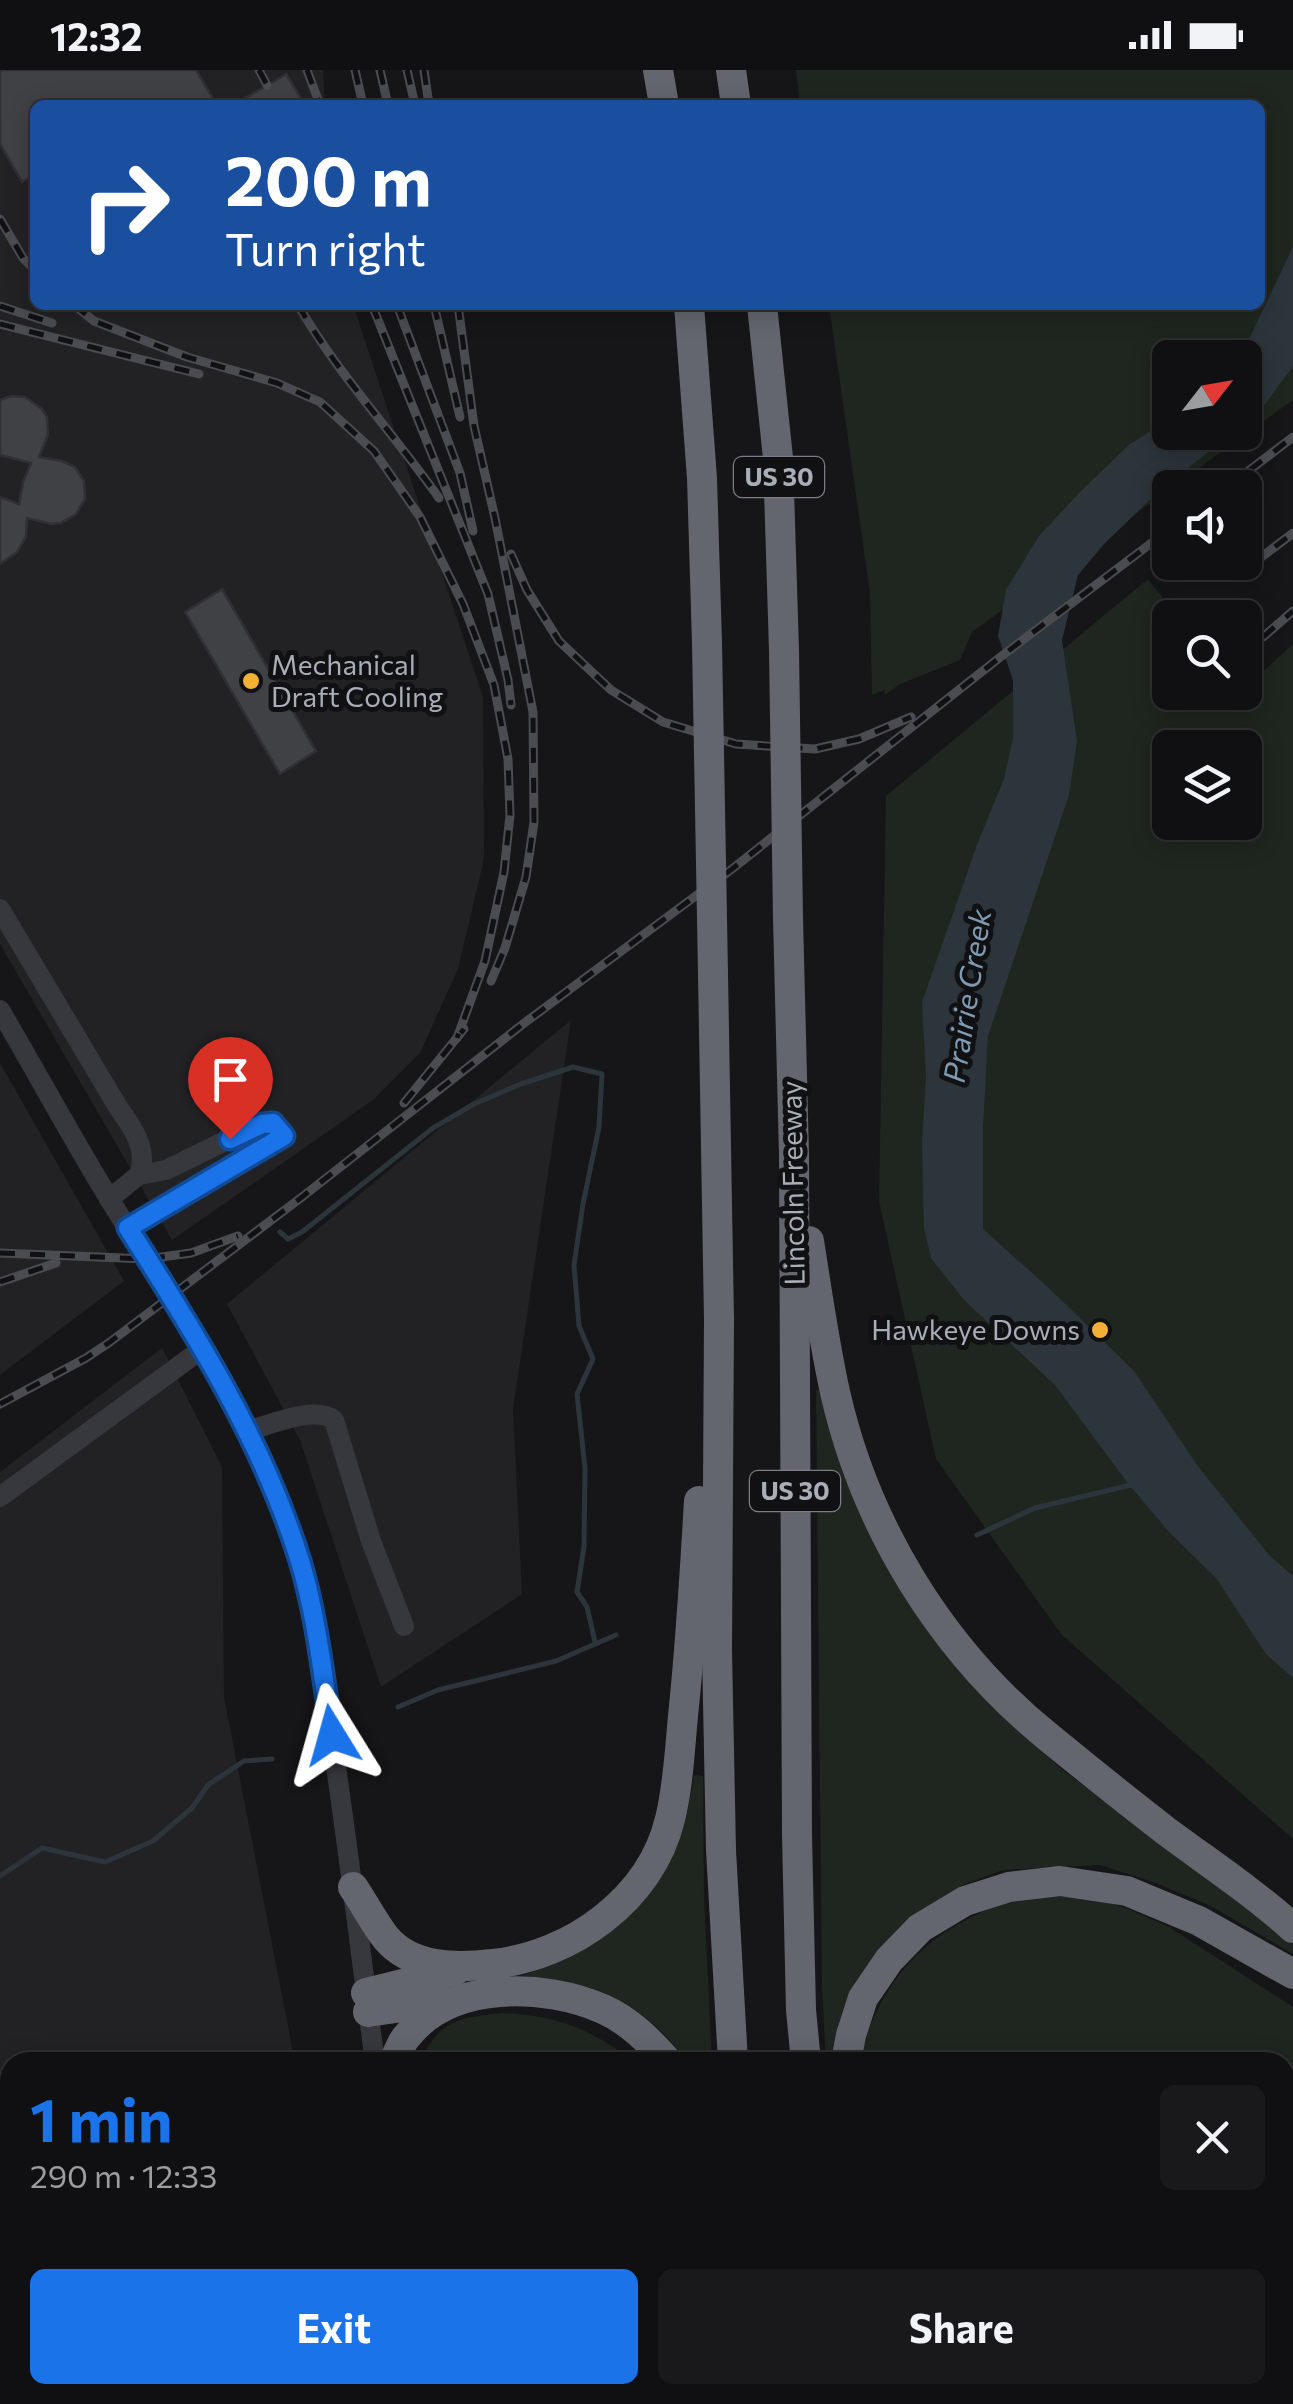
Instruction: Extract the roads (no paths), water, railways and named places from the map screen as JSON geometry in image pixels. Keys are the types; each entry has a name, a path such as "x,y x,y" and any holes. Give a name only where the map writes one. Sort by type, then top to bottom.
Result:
{"highway":[{"path":"658,70 663,100"},
{"path":"730,70 735,100"},
{"name":"US 30","path":"689,310 702,478 707,643 719,1320 717,1651 721,1850 732,2052"},
{"name":"Lincoln Freeway","path":"763,310 778,458 784,650 794,1156 797,1835 805,2052"},
{"path":"794,1156 835,1392 858,1471 889,1542 936,1619 988,1680 1043,1733 1261,1899 1293,1928"},
{"path":"354,1887 386,1938 400,1950 434,1965 478,1966 517,1962 572,1939 615,1910 642,1880 670,1822 688,1668 706,1369 719,1320"},
{"path":"847,2052 863,1998 889,1960 920,1928 965,1901 1008,1886 1060,1880 1126,1891 1199,1920 1293,1974"},
{"path":"367,2003 478,1966"},
{"path":"367,2003 454,2000 514,1990 558,1996 602,2009 640,2031 659,2052"},
{"path":"398,2052 405,2037 424,2018 454,2000"}],"street":[{"path":"0,909 138,1136 143,1165 139,1175"},
{"path":"0,1010 247,1431 272,1485 300,1563 321,1659 374,2052"},
{"path":"109,1198 139,1175 166,1170 262,1124 273,1123 284,1136 128,1228"},
{"path":"0,1497 202,1349"},
{"path":"247,1431 313,1413 326,1414 334,1420 370,1540 404,1626"}],"water":[{"path":"1293,247 1293,366 1262,407 1262,340 1248,340"},
{"name":"Prairie Creek","path":"1152,430 1152,450 1211,450 1185,470 1152,470 1152,498 1078,575 1062,640 1077,741 1069,795 988,1036 983,1229 1134,1371 1197,1465 1269,1555 1293,1576 1293,1678 1266,1654 1216,1578 1130,1486 1055,1385 964,1300 931,1258 924,1228 922,1143 926,1076 922,1002 1004,779 1013,738 1013,680 998,636 1006,590 1039,536 1130,444"}],"waterway":[{"path":"280,1232 288,1239 302,1232 433,1128 474,1104 573,1067 602,1074 599,1127 574,1265 579,1326 593,1359 577,1394 585,1468 584,1547 577,1592 587,1607 595,1642"},
{"path":"977,1535 1035,1508 1135,1484"},
{"path":"398,1707 438,1690 556,1661 616,1635"},
{"path":"0,1876 42,1848 105,1862 153,1841 192,1808 208,1785 244,1761 272,1759"}],"railway":[{"path":"259,70 267,85"},
{"path":"307,70 318,100"},
{"path":"355,70 362,100"},
{"path":"380,70 387,100"},
{"path":"407,70 414,100"},
{"path":"424,70 428,100"},
{"path":"0,219 30,265"},
{"path":"0,306 52,323"},
{"path":"80,310 94,321 187,357 277,383 320,402 374,451 420,517 463,604 494,685 508,759 510,815 504,872 485,961 457,1038"},
{"path":"301,310 330,355 439,498"},
{"path":"374,310 488,594 511,705"},
{"path":"399,310 460,473 473,531"},
{"path":"435,310 460,417"},
{"path":"459,310 474,426 533,712 534,822 526,877 491,981"},
{"path":"0,324 199,374"},
{"path":"1250,470 1293,437"},
{"path":"1262,557 1293,533"},
{"path":"0,1404 110,1342 523,1024 732,869 1152,543"},
{"path":"511,554 527,590 559,641 611,690 663,722 736,744 815,749 859,739 911,717"},
{"path":"1263,637 1293,611"},
{"path":"404,1103 464,1029"},
{"path":"0,1253 147,1259 191,1253 238,1236"},
{"path":"0,1282 56,1263"}],"place":[{"name":"Mechanical Draft Cooling","path":"251,681"},
{"name":"Hawkeye Downs","path":"1100,1330"}]}
